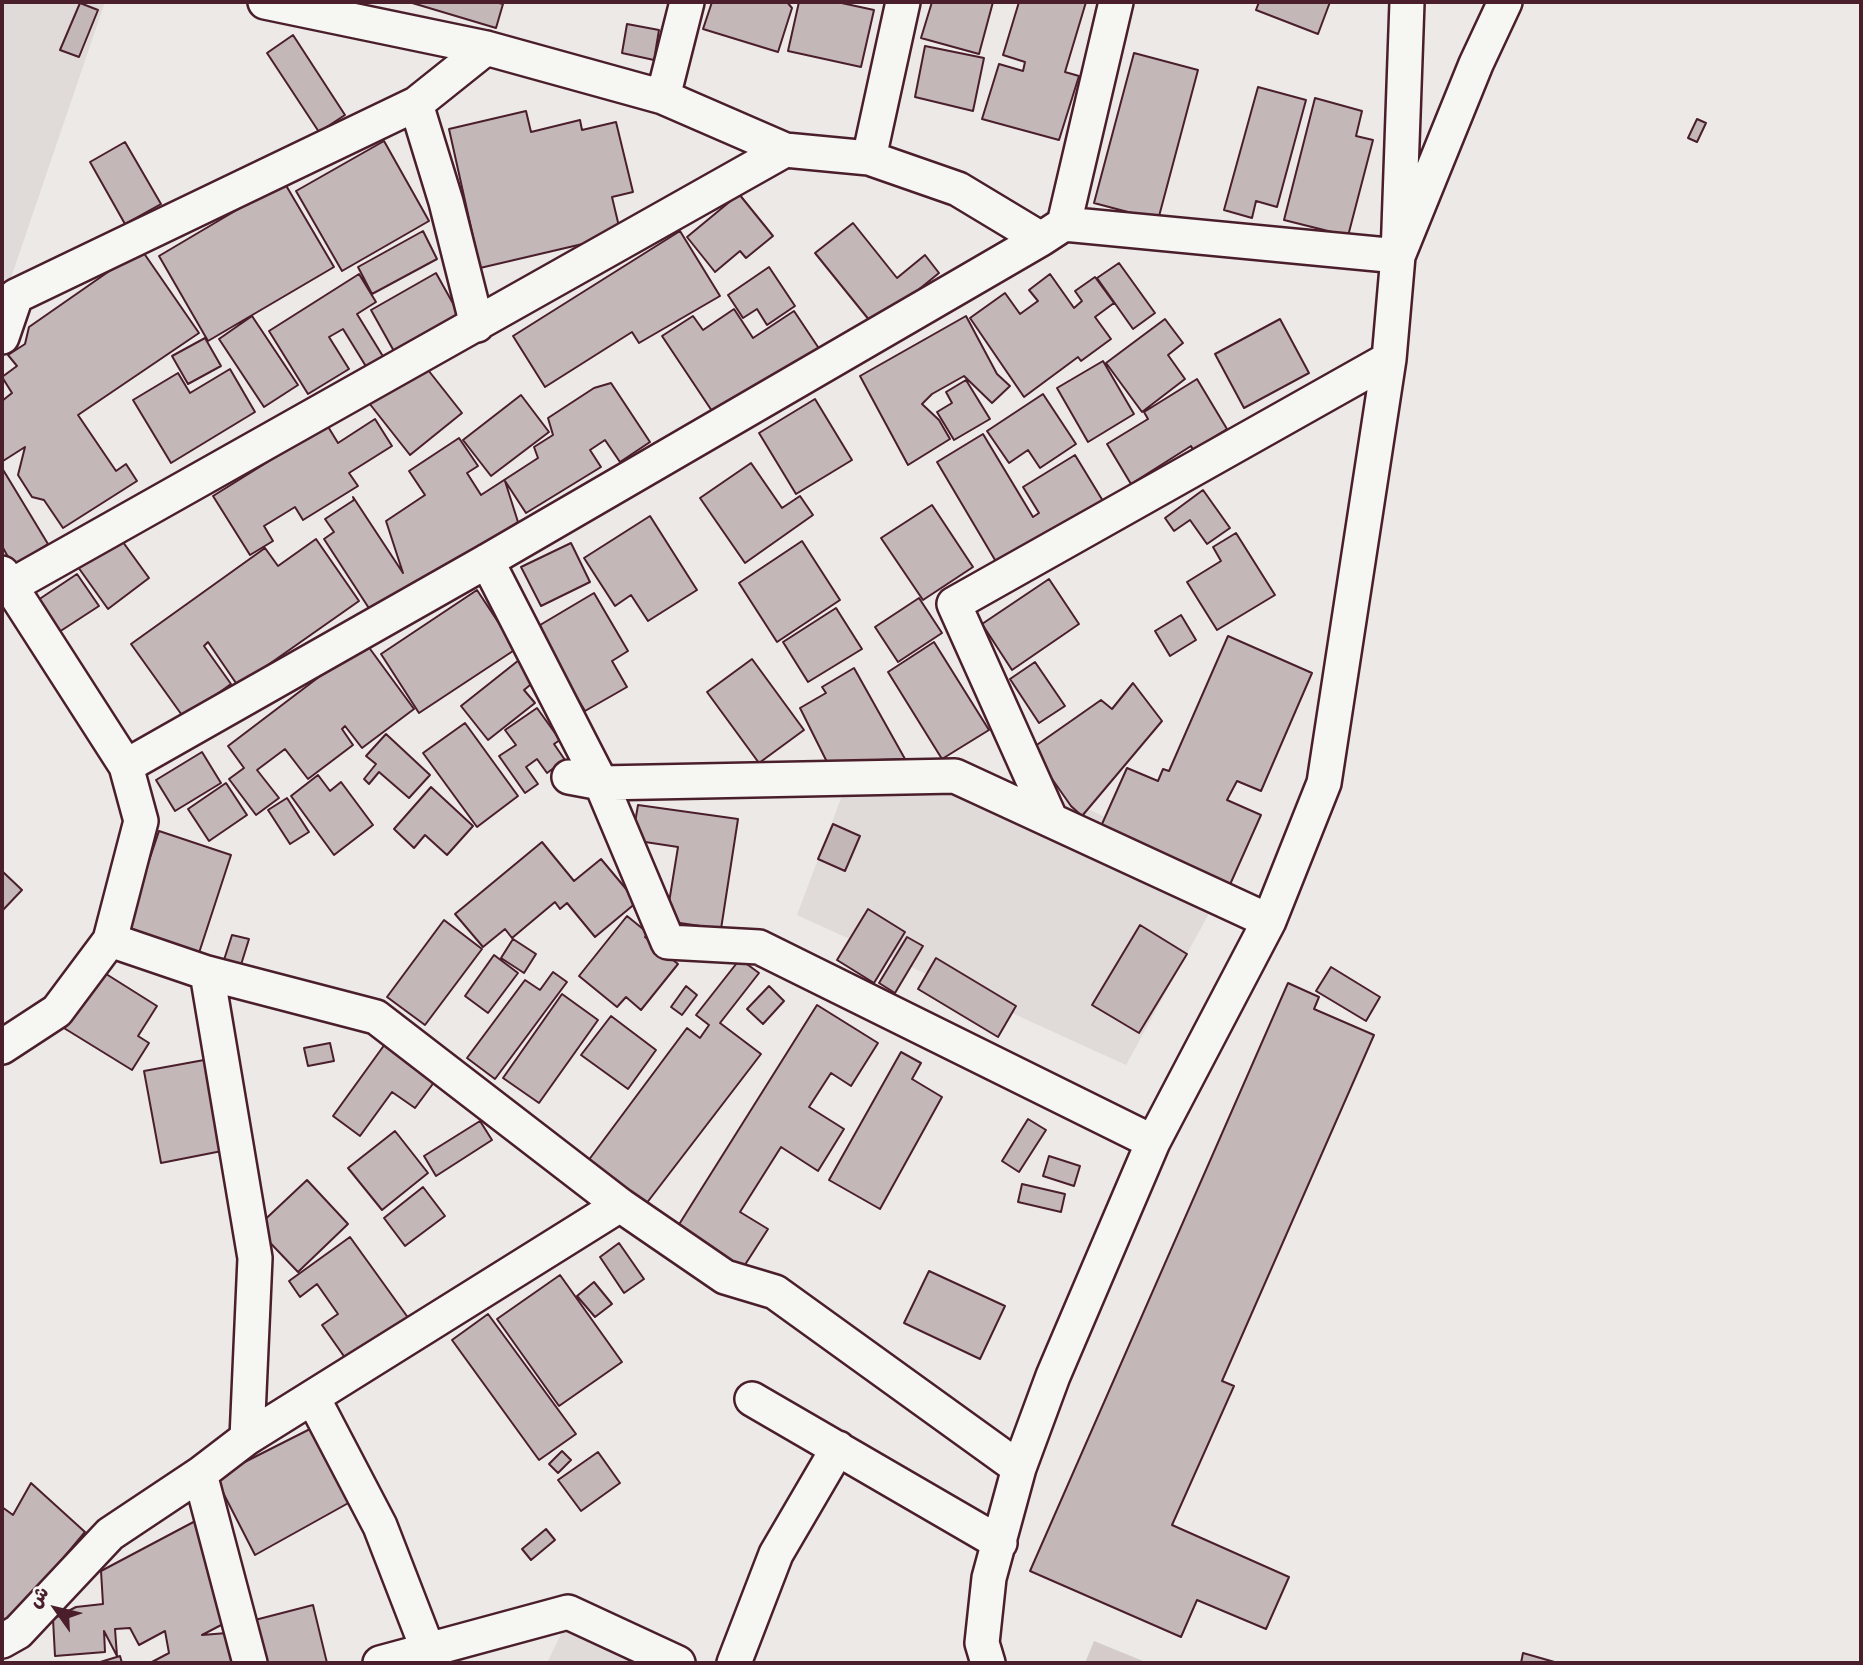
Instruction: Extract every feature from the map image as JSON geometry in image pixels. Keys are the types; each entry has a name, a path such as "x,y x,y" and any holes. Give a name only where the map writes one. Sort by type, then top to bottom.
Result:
{"street":[{"path":"268,2 486,48 663,97 785,150 869,158 958,189 1052,231 1398,256"},
{"path":"663,97 687,2"},
{"path":"869,158 903,2"},
{"path":"126,766 487,561 1052,231 1116,2"},
{"path":"988,1663 982,1643 988,1591 1019,1468 1053,1376 1153,1142 1269,920 1324,783 1389,359 1398,256 1407,2"},
{"path":"1398,256 1476,64 1505,2"},
{"path":"2,337 16,296 416,104 486,48"},
{"path":"416,104 446,202 477,325"},
{"path":"2,1047 57,1011 110,940 141,821 126,766 5,580 477,325 785,150"},
{"path":"1050,818 954,604 1389,359"},
{"path":"487,561 601,783 668,942 759,947 1153,1142"},
{"path":"569,777 601,783 955,776 1269,920"},
{"path":"110,940 207,973 376,1017 620,1205 725,1277 775,1292 1019,1468"},
{"path":"207,973 255,1258 247,1437"},
{"path":"2,1642 18,1632 110,1534 200,1474 247,1437 620,1205"},
{"path":"313,1398 380,1526 428,1650"},
{"path":"752,1399 1000,1543"},
{"path":"734,1663 776,1554 838,1448"},
{"path":"200,1474 250,1663"},
{"path":"380,1663 568,1612 678,1663"}],"shaded area":[{"path":"2,2 105,2 2,304"},
{"path":"852,769 953,769 1078,804 1229,877 1126,1065 797,915"},
{"path":"564,1628 636,1663 547,1663"},
{"path":"1094,1641 1148,1663 1085,1663"}],"building":[{"path":"409,2 495,2 503,4 496,28"},
{"path":"712,2 787,2 792,8 778,52 703,29"},
{"path":"799,2 837,2 874,10 861,67 788,51"},
{"path":"932,2 993,2 979,54 921,38"},
{"path":"1019,2 1086,2 1065,72 1079,76 1059,140 982,119 999,64 1023,71 1025,62 1003,55"},
{"path":"1259,2 1330,2 1318,34 1256,10"},
{"path":"80,3 98,10 79,57 60,50"},
{"path":"627,24 659,30 654,60 622,53"},
{"path":"293,35 345,115 319,132 267,53"},
{"path":"925,46 984,58 973,111 915,97"},
{"path":"1134,53 1198,70 1158,220 1094,203"},
{"path":"1258,87 1306,100 1277,207 1256,201 1252,218 1224,210"},
{"path":"1315,98 1362,111 1356,136 1373,140 1348,236 1284,220"},
{"path":"526,111 531,132 580,120 582,130 616,122 633,192 612,197 621,235 480,268 449,129"},
{"path":"1697,119 1706,123 1697,142 1688,138"},
{"path":"384,141 429,221 342,271 296,191"},
{"path":"125,142 161,204 125,224 90,162"},
{"path":"284,182 334,267 208,341 159,256"},
{"path":"739,194 773,236 746,258 740,251 715,272 687,237"},
{"path":"853,223 897,278 925,255 939,273 874,326 815,253"},
{"path":"423,231 437,259 372,294 358,267"},
{"path":"680,231 720,296 639,343 632,332 545,387 513,336"},
{"path":"141,249 199,333 78,415 116,471 126,464 137,481 63,528 44,500 32,497 18,475 25,447 3,461 2,458 2,401 12,393 2,377 17,366 8,355 25,344 29,327"},
{"path":"1119,263 1155,313 1133,329 1097,278"},
{"path":"769,267 795,306 767,325 757,309 743,318 728,295"},
{"path":"436,273 460,316 395,353 371,310"},
{"path":"359,274 376,302 357,314 384,358 367,368 343,329 329,337 349,369 308,394 269,331"},
{"path":"1050,274 1074,308 1082,301 1075,291 1095,277 1114,303 1095,317 1111,339 1081,361 1078,357 1024,397 970,318 1005,293 1020,314 1038,301 1029,290"},
{"path":"734,309 753,338 794,311 820,350 782,375 779,371 714,414 662,336 693,316 703,330"},
{"path":"252,316 298,385 264,407 219,339"},
{"path":"966,316 997,374 1010,386 992,403 964,376 932,394 922,404 939,420 950,439 908,465 860,376"},
{"path":"1165,319 1183,343 1168,355 1185,379 1142,412 1106,363"},
{"path":"1280,319 1309,373 1244,408 1215,354"},
{"path":"205,338 221,366 188,384 172,356"},
{"path":"421,361 462,413 410,455 369,403"},
{"path":"1103,361 1134,414 1088,442 1057,388"},
{"path":"230,369 255,412 171,463 133,400 178,373 190,393"},
{"path":"1197,379 1227,429 1193,450 1191,446 1131,484 1107,444 1148,419 1144,412"},
{"path":"966,380 990,419 954,440 937,412 952,403 946,392"},
{"path":"611,383 650,442 620,462 605,440 590,450 601,467 526,513 505,481 518,522 374,616 324,539 334,532 325,519 354,500 353,497 403,573 386,521 425,495 409,471 459,438 478,466 467,473 481,495 538,458 534,447 553,435 548,418 594,388"},
{"path":"1043,394 1076,444 1040,468 1028,450 1009,463 987,431"},
{"path":"521,395 549,432 491,476 463,440"},
{"path":"815,399 852,460 796,494 759,433"},
{"path":"375,419 392,446 349,473 358,486 303,520 295,507 264,526 273,541 250,555 213,496 327,425 338,443"},
{"path":"983,434 1033,517 1039,513 1023,487 1075,455 1103,501 998,565 937,462"},
{"path":"751,463 782,508 800,496 813,515 745,563 700,498"},
{"path":"2,468 48,544 13,566 2,546"},
{"path":"1203,490 1230,528 1207,544 1190,520 1174,531 1165,518"},
{"path":"932,505 973,567 923,600 881,538"},
{"path":"650,516 697,590 648,621 631,595 615,606 584,558"},
{"path":"1236,533 1275,595 1217,630 1187,582 1221,561 1213,547"},
{"path":"120,538 149,578 108,609 78,567"},
{"path":"316,539 359,601 238,686 208,642 204,646 231,684 184,718 131,644 265,548 278,566"},
{"path":"802,541 840,600 777,642 739,583"},
{"path":"571,543 590,582 541,606 521,567"},
{"path":"77,574 99,606 56,634 35,602"},
{"path":"1049,579 1079,624 1012,670 982,624"},
{"path":"477,590 516,649 419,713 381,654"},
{"path":"594,593 628,651 612,661 627,687 585,711 535,628"},
{"path":"919,598 942,633 898,662 875,627"},
{"path":"836,608 862,649 808,682 783,642"},
{"path":"1181,615 1196,640 1170,656 1155,631"},
{"path":"1228,636 1312,673 1261,791 1237,781 1227,800 1261,815 1228,889 1098,833 1127,768 1158,781 1163,769 1169,771"},
{"path":"365,642 414,709 362,748 345,726 342,729 353,745 308,779 285,749 257,770 279,798 256,815 229,779 244,768 228,746"},
{"path":"934,642 989,730 942,759 888,672"},
{"path":"752,659 804,730 759,763 707,692"},
{"path":"519,660 535,681 524,690 535,703 488,740 461,706"},
{"path":"1035,662 1065,706 1039,723 1010,679"},
{"path":"854,668 905,759 827,762 800,708 826,693 822,687"},
{"path":"1133,683 1162,721 1082,816 1071,806 1031,749 1101,700 1112,709"},
{"path":"537,708 560,740 554,744 565,760 547,773 537,759 526,767 538,784 525,793 499,756 516,745 505,730"},
{"path":"465,723 518,796 477,827 423,753"},
{"path":"386,734 430,775 409,798 379,772 369,784 364,779 376,764 366,756"},
{"path":"202,752 221,783 175,811 156,780"},
{"path":"318,775 330,791 341,782 373,825 334,855 291,796"},
{"path":"226,783 247,815 209,841 188,809"},
{"path":"431,787 473,826 447,855 425,835 414,848 394,829"},
{"path":"287,798 309,832 290,844 268,810"},
{"path":"638,805 738,819 721,929 666,921 678,847 632,840"},
{"path":"833,824 860,836 845,871 818,859"},
{"path":"159,831 231,855 198,956 125,932"},
{"path":"542,842 574,881 601,859 637,902 595,937 567,903 560,909 555,902 512,938 505,929 483,947 455,914"},
{"path":"2,871 22,890 2,911"},
{"path":"868,909 905,932 874,983 837,960"},
{"path":"627,916 648,933 645,937 678,964 641,1010 626,997 617,1007 579,976"},
{"path":"444,920 482,949 425,1025 387,997"},
{"path":"1140,925 1187,954 1139,1033 1092,1005"},
{"path":"232,935 249,939 240,968 223,963"},
{"path":"907,937 923,946 895,993 879,983"},
{"path":"513,939 536,954 524,973 501,958"},
{"path":"494,955 518,973 488,1013 465,996"},
{"path":"936,958 1016,1006 998,1037 918,989"},
{"path":"740,959 759,973 720,1023 761,1054 646,1204 588,1161 687,1028 700,1038 709,1025 696,1015"},
{"path":"95,967 157,1006 138,1036 149,1043 132,1070 59,1025"},
{"path":"1331,967 1380,997 1366,1021 1316,991"},
{"path":"553,972 567,982 495,1079 467,1058 525,980 540,990"},
{"path":"1288,983 1319,997 1314,1009 1374,1035 1222,1381 1234,1386 1172,1525 1289,1577 1266,1629 1197,1600 1181,1637 1030,1571"},
{"path":"686,986 697,995 682,1015 671,1007"},
{"path":"769,986 784,1001 763,1024 747,1009"},
{"path":"562,994 598,1020 539,1103 503,1078"},
{"path":"817,1005 878,1043 851,1086 831,1073 809,1107 844,1129 818,1171 781,1147 740,1212 768,1229 741,1271 673,1234"},
{"path":"611,1016 656,1050 628,1089 581,1055"},
{"path":"330,1043 334,1061 308,1066 304,1048"},
{"path":"385,1044 435,1081 415,1108 392,1092 360,1136 333,1116"},
{"path":"901,1052 921,1063 912,1079 942,1097 880,1209 829,1180"},
{"path":"215,1058 232,1149 161,1163 144,1071"},
{"path":"1028,1119 1046,1130 1019,1172 1002,1161"},
{"path":"480,1121 492,1140 436,1176 424,1156"},
{"path":"395,1131 428,1173 382,1210 348,1168"},
{"path":"1049,1156 1080,1166 1074,1186 1043,1176"},
{"path":"307,1180 348,1224 298,1272 256,1228"},
{"path":"1022,1184 1065,1194 1061,1212 1018,1202"},
{"path":"423,1187 445,1216 405,1246 384,1218"},
{"path":"350,1237 409,1319 348,1362 322,1325 338,1314 317,1284 300,1297 289,1281"},
{"path":"619,1243 644,1279 624,1293 600,1257"},
{"path":"929,1271 1005,1306 980,1359 904,1323"},
{"path":"560,1275 622,1362 559,1406 497,1319"},
{"path":"594,1282 612,1304 595,1317 577,1296"},
{"path":"488,1314 576,1434 539,1460 452,1340"},
{"path":"314,1427 352,1501 255,1555 215,1477"},
{"path":"562,1451 571,1460 558,1473 549,1464"},
{"path":"598,1452 620,1483 581,1511 558,1480"},
{"path":"31,1483 85,1532 2,1631 2,1507 13,1515"},
{"path":"201,1518 225,1623 202,1635 227,1633 237,1663 150,1663 169,1653 165,1631 139,1645 130,1628 115,1629 117,1656 104,1631 105,1652 55,1656 53,1619 76,1607 103,1604 101,1571"},
{"path":"546,1529 555,1540 531,1560 522,1549"},
{"path":"313,1605 327,1663 262,1663 251,1621"},
{"path":"1523,1653 1558,1663 1521,1663"},
{"path":"120,1656 122,1663 97,1663"}]}
